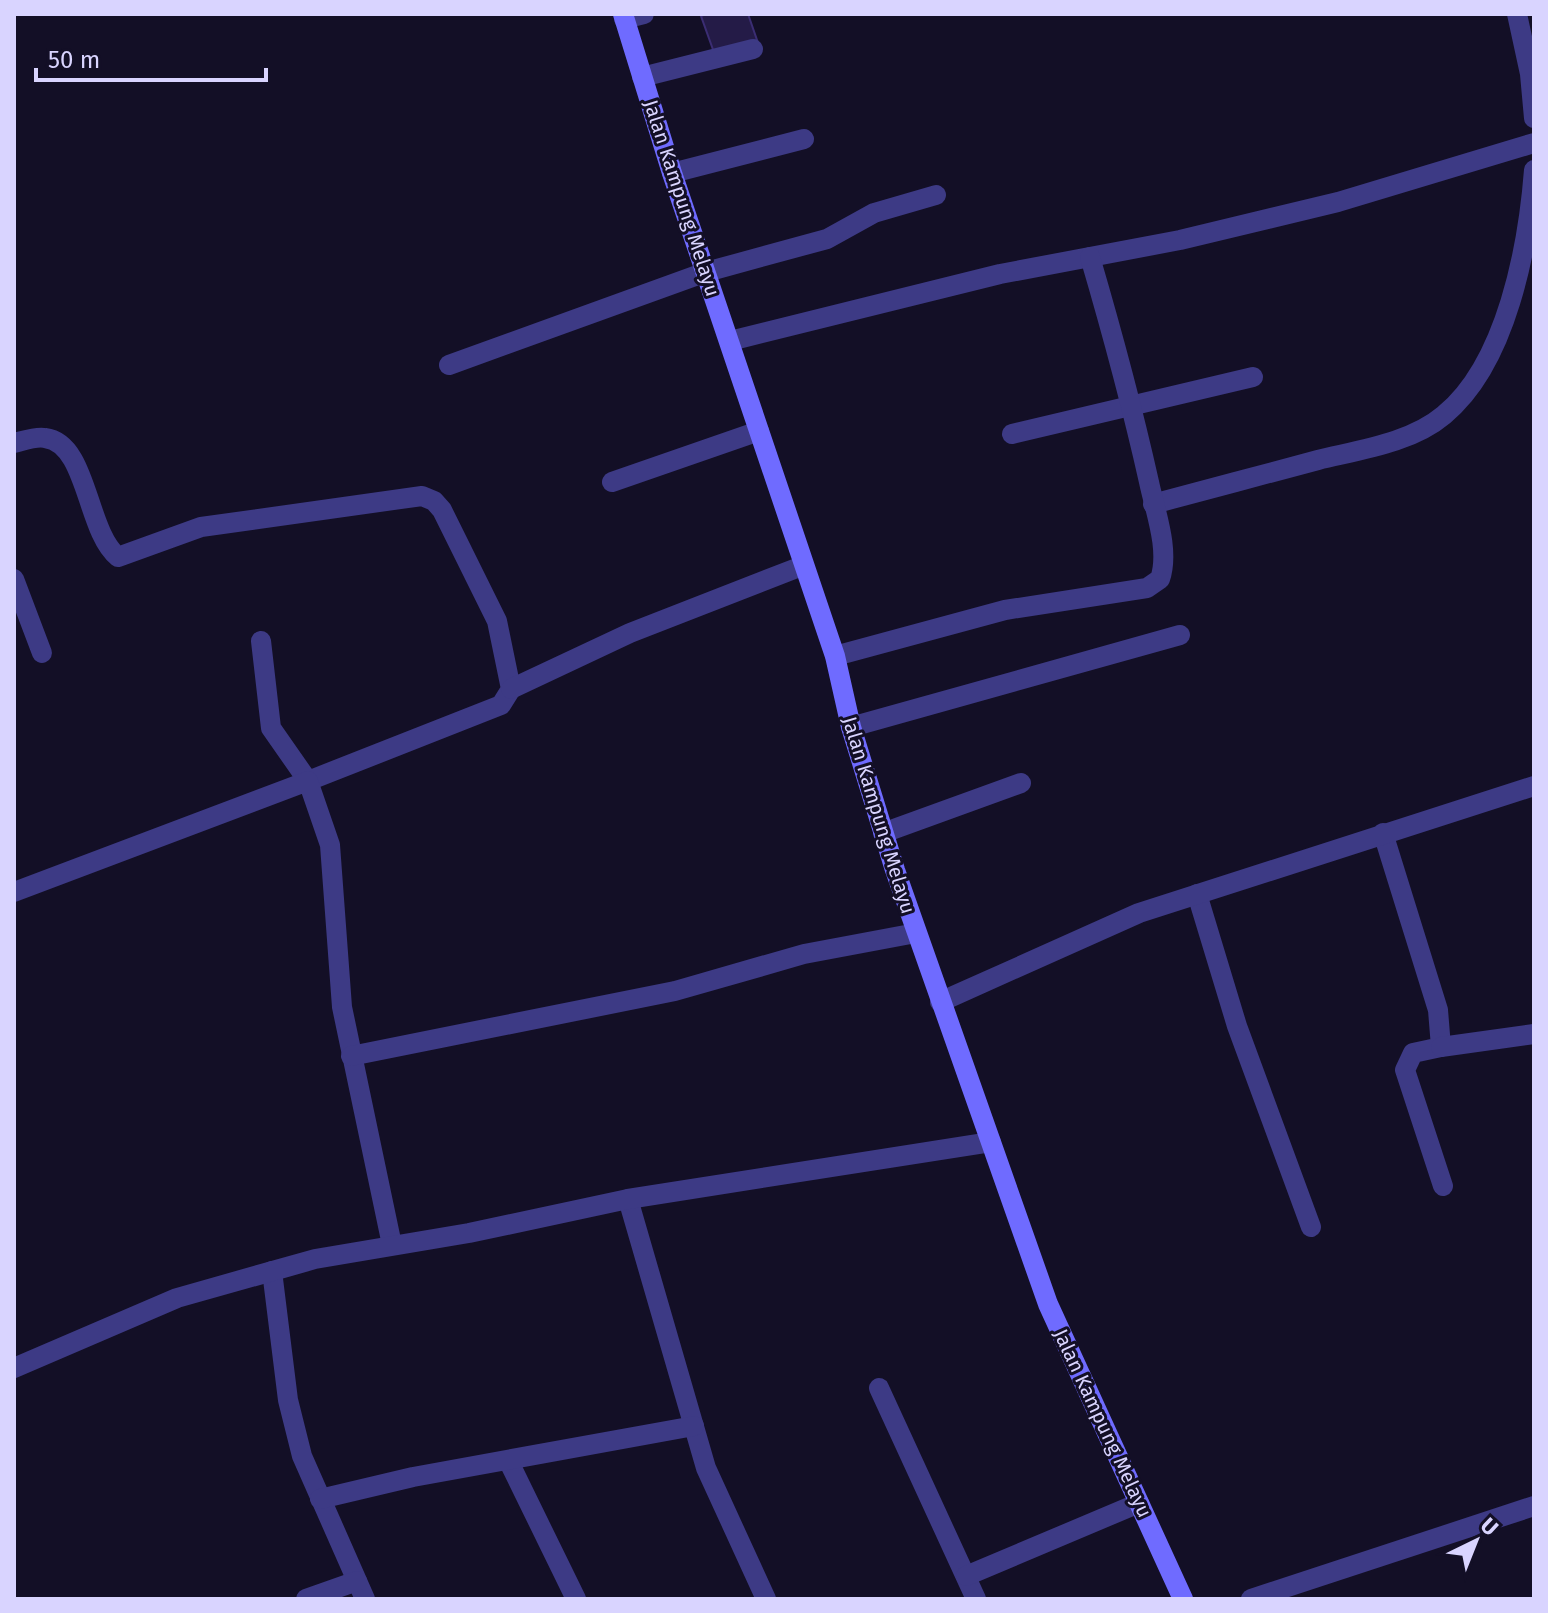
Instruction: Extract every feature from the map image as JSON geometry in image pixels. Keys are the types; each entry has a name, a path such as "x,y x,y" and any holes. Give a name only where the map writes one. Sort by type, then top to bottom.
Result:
{"main road":[{"name":"Jalan Kampung Melayu","path":"630,16 642,77 672,173 802,566 835,656 851,727 883,833 940,1002 1048,1304 1183,1599"}],"street":[{"path":"1517,14 1530,74 1534,118"},
{"path":"642,77 753,49"},
{"path":"672,173 804,139"},
{"path":"730,341 1000,274 1338,202 1534,143"},
{"path":"1153,504 1397,440 1443,416 1477,377 1504,328 1530,216 1534,170"},
{"path":"449,365 706,272 827,239 874,213 936,195"},
{"path":"835,656 1005,610 1147,588 1160,579 1163,572 1153,504 1132,406 1090,257"},
{"path":"1012,434 1253,377"},
{"path":"612,482 759,431"},
{"path":"14,443 43,437 61,443 72,456 102,537 118,557 201,527 422,496 434,501 468,558 497,621 511,689"},
{"path":"14,892 501,705 511,689 630,633 802,566"},
{"path":"14,579 42,653"},
{"path":"851,727 1180,635"},
{"path":"261,641 271,728 308,781 330,845 342,1007 392,1245"},
{"path":"883,833 1021,783"},
{"path":"940,1002 1139,913 1534,786"},
{"path":"1383,833 1438,1010 1441,1047"},
{"path":"1197,894 1237,1026 1311,1227"},
{"path":"351,1056 675,991 804,954 916,933"},
{"path":"1443,1186 1405,1070 1413,1053 1534,1034"},
{"path":"14,1368 177,1298 272,1271 628,1199 991,1142"},
{"path":"628,1199 706,1468 766,1599"},
{"path":"272,1271 288,1400 302,1456 361,1590 306,1599"},
{"path":"879,1388 976,1599"},
{"path":"320,1499 413,1477 694,1426"},
{"path":"509,1462 576,1599"},
{"path":"966,1576 1139,1503"},
{"path":"1251,1599 1534,1506"}],"building":[{"path":"748,14 758,43 716,58 701,16"}]}
